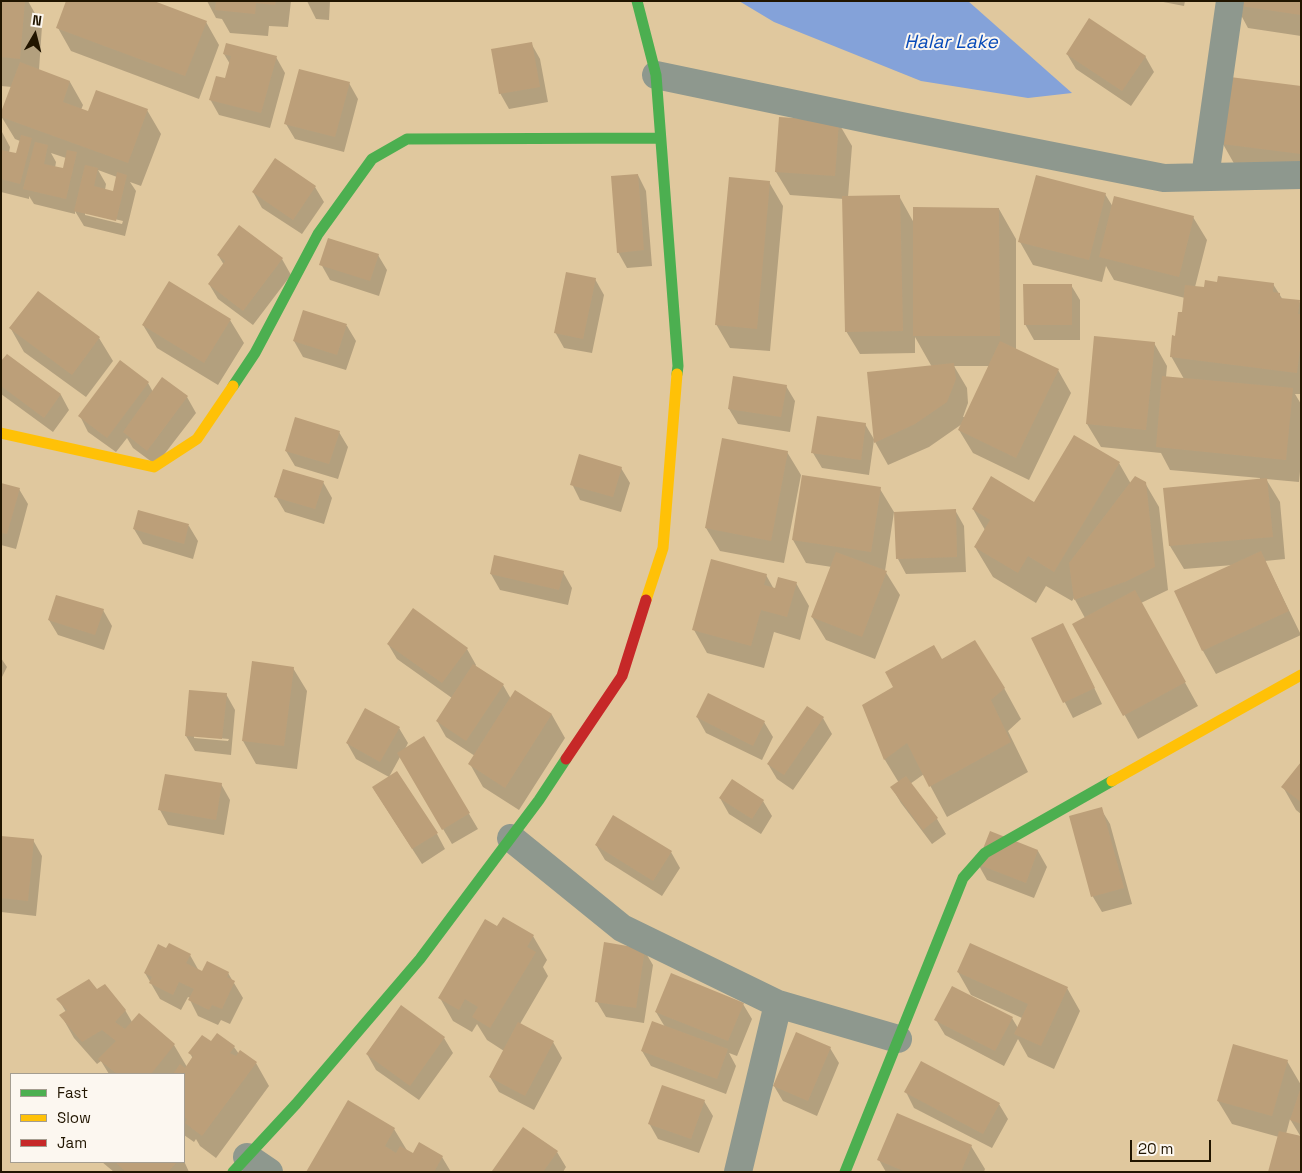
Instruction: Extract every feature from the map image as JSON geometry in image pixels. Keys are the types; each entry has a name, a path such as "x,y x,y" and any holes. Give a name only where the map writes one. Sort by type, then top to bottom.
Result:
{"street":[{"path":"250,1167 296,1104 420,959 539,800 622,676 663,548 678,366 656,76 637,1"},
{"path":"1205,177 1230,1"},
{"path":"656,76 1164,178 1301,175"},
{"path":"1,433 154,467 197,439 255,353 318,234 372,159 407,139 660,138"},
{"path":"845,1172 963,878 985,853 1301,676"},
{"path":"511,838 622,928 778,1004 898,1039"},
{"path":"738,1172 778,1004"}],"water":[{"name":"Halar Lake","path":"739,1 968,1 1072,93 1028,98 921,81 774,22"}],"building":[{"path":"1,1 25,1 20,59 1,57"},
{"path":"66,1 154,1 207,21 185,76 56,28"},
{"path":"216,1 276,1 275,5 256,3 255,14 215,10"},
{"path":"1234,1 1301,1 1301,15 1234,5"},
{"path":"1089,18 1146,56 1122,91 1066,54"},
{"path":"532,42 540,87 499,94 491,49"},
{"path":"226,43 277,56 261,113 209,100 216,76 225,78 231,56 223,54"},
{"path":"20,62 70,81 63,102 88,111 96,90 148,109 128,163 1,117 1,112"},
{"path":"299,69 350,82 335,137 284,124"},
{"path":"1230,77 1301,86 1301,154 1222,144"},
{"path":"779,117 839,121 835,176 775,172"},
{"path":"21,135 32,138 20,184 1,179 1,150 16,153"},
{"path":"35,142 48,145 44,164 63,168 67,150 77,152 66,199 23,189"},
{"path":"275,158 316,186 293,220 252,192"},
{"path":"85,165 98,168 94,186 113,191 117,172 127,175 116,221 74,211"},
{"path":"638,174 644,250 617,253 611,176"},
{"path":"1036,175 1106,193 1089,260 1018,242"},
{"path":"729,177 770,181 757,329 715,325"},
{"path":"900,195 903,331 845,332 842,196"},
{"path":"1114,196 1194,216 1179,277 1099,257"},
{"path":"913,207 999,208 1000,336 913,336"},
{"path":"239,225 283,258 243,311 208,284 225,261 217,255"},
{"path":"328,238 379,254 370,281 319,265"},
{"path":"566,272 596,278 583,339 554,333"},
{"path":"1218,276 1274,283 1273,292 1280,293 1280,298 1300,300 1298,314 1301,314 1301,342 1297,373 1170,357 1172,335 1175,336 1178,312 1182,312 1185,285 1204,287 1205,280 1217,282"},
{"path":"169,281 231,319 204,363 142,325"},
{"path":"1023,284 1072,284 1072,325 1024,325"},
{"path":"38,291 100,337 72,375 9,328"},
{"path":"303,310 347,324 337,355 293,341"},
{"path":"1094,336 1155,342 1146,430 1086,424"},
{"path":"1000,341 1059,369 1016,458 958,430"},
{"path":"7,354 61,394 44,418 1,386 1,361"},
{"path":"120,360 149,382 107,438 78,416"},
{"path":"954,363 956,379 947,402 915,424 874,443 867,372"},
{"path":"733,376 787,385 781,417 728,409"},
{"path":"1162,376 1293,388 1286,460 1156,447"},
{"path":"162,377 188,396 147,451 123,432"},
{"path":"817,416 866,423 861,460 811,453"},
{"path":"295,417 340,431 329,464 285,451"},
{"path":"1074,435 1120,462 1054,572 1028,556 1018,573 974,547 990,520 972,509 991,476 1034,502"},
{"path":"722,438 788,451 771,541 705,528"},
{"path":"579,454 622,467 613,497 570,485"},
{"path":"283,469 324,481 315,509 274,497"},
{"path":"802,475 881,487 871,552 792,540"},
{"path":"1135,476 1146,482 1155,567 1127,581 1074,600 1069,563"},
{"path":"1267,478 1273,537 1169,546 1163,488"},
{"path":"1,483 20,488 7,534 1,533"},
{"path":"956,509 957,557 896,559 894,512"},
{"path":"138,510 189,524 184,544 133,529"},
{"path":"1261,551 1289,611 1202,651 1174,591"},
{"path":"836,552 887,571 862,637 811,617"},
{"path":"494,555 564,571 559,590 490,574"},
{"path":"711,559 767,574 764,585 775,588 778,577 797,582 787,617 761,610 751,646 692,630"},
{"path":"1135,590 1186,682 1123,716 1072,624"},
{"path":"56,595 104,609 95,635 48,620"},
{"path":"413,608 468,648 442,683 387,644"},
{"path":"1063,623 1095,688 1063,703 1031,638"},
{"path":"975,640 1005,688 991,700 1011,742 929,787 907,743 884,760 862,705 893,687 885,672 934,645 942,659"},
{"path":"252,661 294,667 284,746 242,741"},
{"path":"473,664 504,684 466,741 436,721"},
{"path":"189,690 227,693 222,739 185,736"},
{"path":"515,690 552,714 505,788 468,764"},
{"path":"708,693 765,721 753,746 696,717"},
{"path":"807,706 824,717 784,775 767,764"},
{"path":"365,708 400,727 380,762 346,743"},
{"path":"424,736 470,813 442,830 397,753"},
{"path":"1301,762 1301,802 1281,787"},
{"path":"397,771 438,833 412,849 372,787"},
{"path":"165,774 222,783 216,820 158,810"},
{"path":"906,776 938,818 923,830 890,787"},
{"path":"732,779 764,800 752,819 719,798"},
{"path":"1102,807 1124,888 1091,897 1069,816"},
{"path":"613,815 672,851 653,881 595,845"},
{"path":"990,831 1038,850 1026,883 977,864"},
{"path":"1,836 34,839 28,901 1,898"},
{"path":"503,917 534,935 527,947 536,952 490,1028 472,1017 478,1007 465,999 459,1010 438,998 485,919 497,926"},
{"path":"604,942 645,949 636,1008 595,1002"},
{"path":"169,943 191,954 186,963 202,971 207,961 229,972 227,977 235,981 222,1009 212,1005 209,1010 188,1000 194,989 179,982 173,995 149,983 152,977 144,973 158,944 166,948"},
{"path":"970,943 1068,987 1041,1046 1014,1034 1028,1004 957,972"},
{"path":"671,973 744,1003 728,1041 655,1012"},
{"path":"89,979 97,989 105,984 126,1010 115,1022 125,1029 139,1013 175,1044 152,1073 116,1073 98,1059 116,1041 102,1030 82,1042 59,1015 67,1010 56,999"},
{"path":"952,986 1013,1017 995,1051 934,1020"},
{"path":"401,1005 445,1037 410,1086 366,1054"},
{"path":"652,1021 728,1049 717,1079 641,1051"},
{"path":"518,1022 554,1041 525,1096 489,1077"},
{"path":"796,1032 831,1047 808,1101 773,1086"},
{"path":"217,1033 235,1046 230,1053 236,1056 240,1050 257,1062 202,1136 185,1123 187,1119 185,1118 185,1073 174,1073 180,1064 185,1068 193,1056 188,1053 202,1035 211,1041"},
{"path":"1233,1044 1288,1060 1272,1116 1217,1101"},
{"path":"921,1061 1000,1103 983,1134 904,1092"},
{"path":"662,1085 705,1100 691,1139 648,1124"},
{"path":"1301,1087 1301,1124 1290,1120"},
{"path":"348,1100 395,1128 385,1146 396,1153 400,1146 413,1153 419,1142 443,1156 434,1172 306,1172"},
{"path":"897,1113 972,1145 961,1172 906,1172 877,1160"},
{"path":"523,1127 558,1151 543,1172 493,1172 492,1171"},
{"path":"1279,1131 1301,1136 1301,1172 1268,1172"},
{"path":"116,1163 176,1163 168,1172 126,1172"}],"traffic: fast":[{"path":"637,1 656,75 678,366 677,374"},
{"path":"233,386 255,353 318,234 372,159 407,139 660,138"},
{"path":"233,1172 296,1104 420,959 539,800 566,759"},
{"path":"845,1172 963,878 985,853 1112,781"}],"traffic: slow":[{"path":"646,600 663,548 677,374"},
{"path":"1,433 154,467 197,439 233,386"},
{"path":"1112,781 1301,675"}],"traffic: jam":[{"path":"566,759 622,676 646,600"}]}
